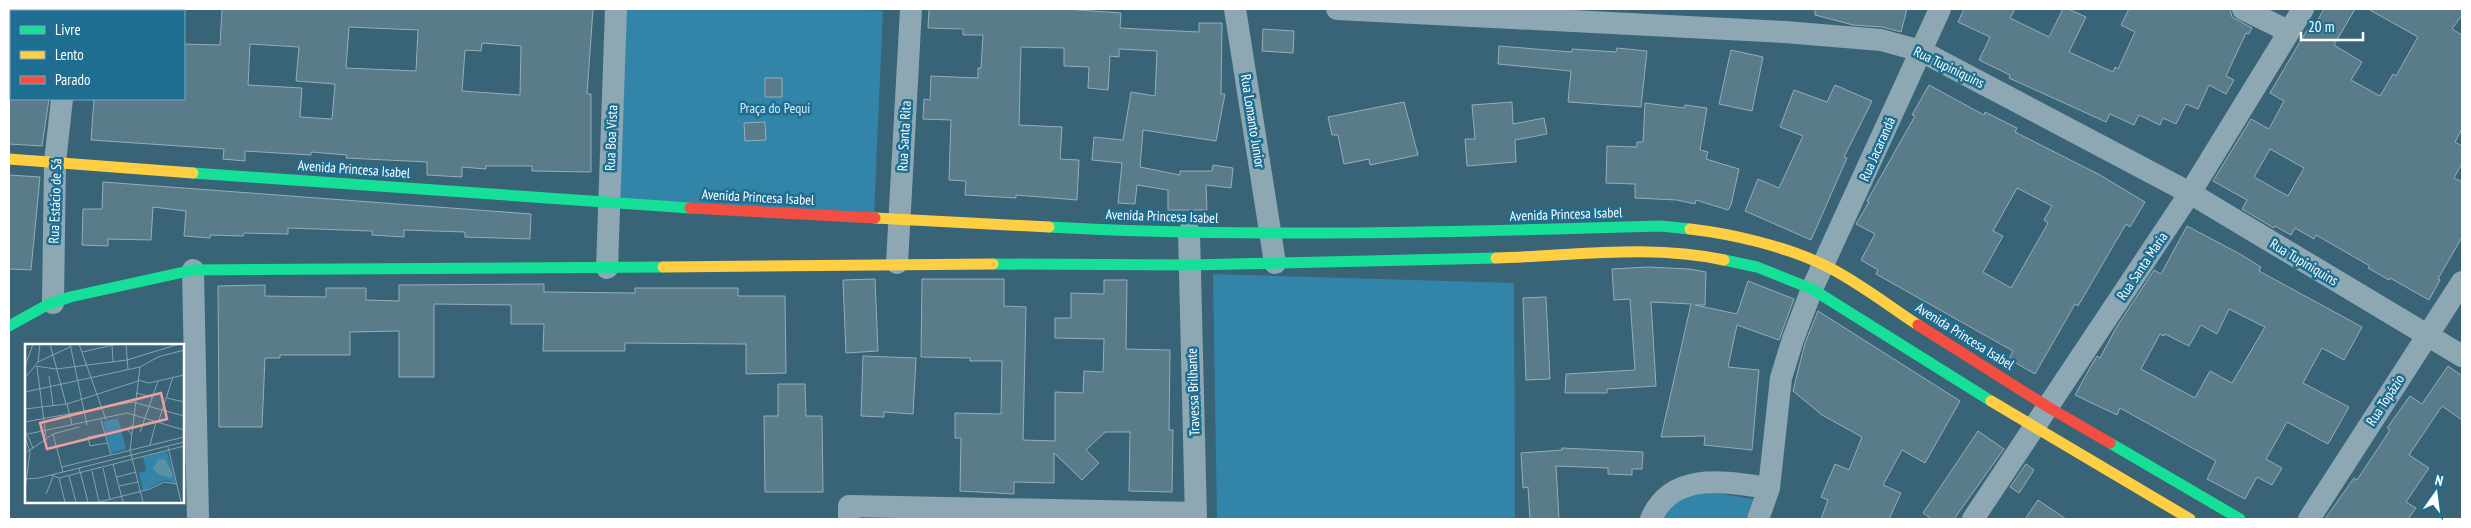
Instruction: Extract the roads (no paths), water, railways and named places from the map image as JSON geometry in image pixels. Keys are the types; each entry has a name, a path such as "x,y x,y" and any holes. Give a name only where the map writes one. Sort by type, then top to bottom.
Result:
{"main road":[{"name":"Avenida Princesa Isabel","path":"9,159 609,204 899,220 1067,232 1440,233 1661,226 1723,233 1770,246 1824,265 2048,407 2240,519"},
{"path":"9,326 53,303 122,284 193,270 608,268 1068,260 1190,265 1561,256 1657,251 1691,253 1757,267 1812,289 2035,429 2190,519"}],"street":[{"name":"Rua Boa Vista","path":"608,268 616,9"},
{"name":"Rua Santa Rita","path":"897,262 911,9"},
{"name":"Rua Lomanto Junior","path":"1235,9 1275,263"},
{"name":"Rua Tupiniquins","path":"1337,9 1795,32 1881,40 1921,51 2190,193 2462,356"},
{"name":"Rua Jacarandá","path":"1758,519 1769,488 1781,378 1812,289 1940,9"},
{"path":"2243,9 2288,31"},
{"name":"Rua Santa Maria","path":"1974,519 2190,193 2303,9"},
{"name":"Rua Estácio de Sá","path":"53,303 55,162 62,100"},
{"name":"Travessa Brilhante","path":"1189,232 1196,516"},
{"path":"193,270 198,519"},
{"name":"Rua Topázio","path":"2309,519 2462,282"},
{"path":"1651,519 1657,506 1674,491 1685,485 1722,481 1769,488"},
{"path":"849,519 849,506 1196,516"}],"park label":[{"name":"Praça do Pequi","path":"775,108"}]}
